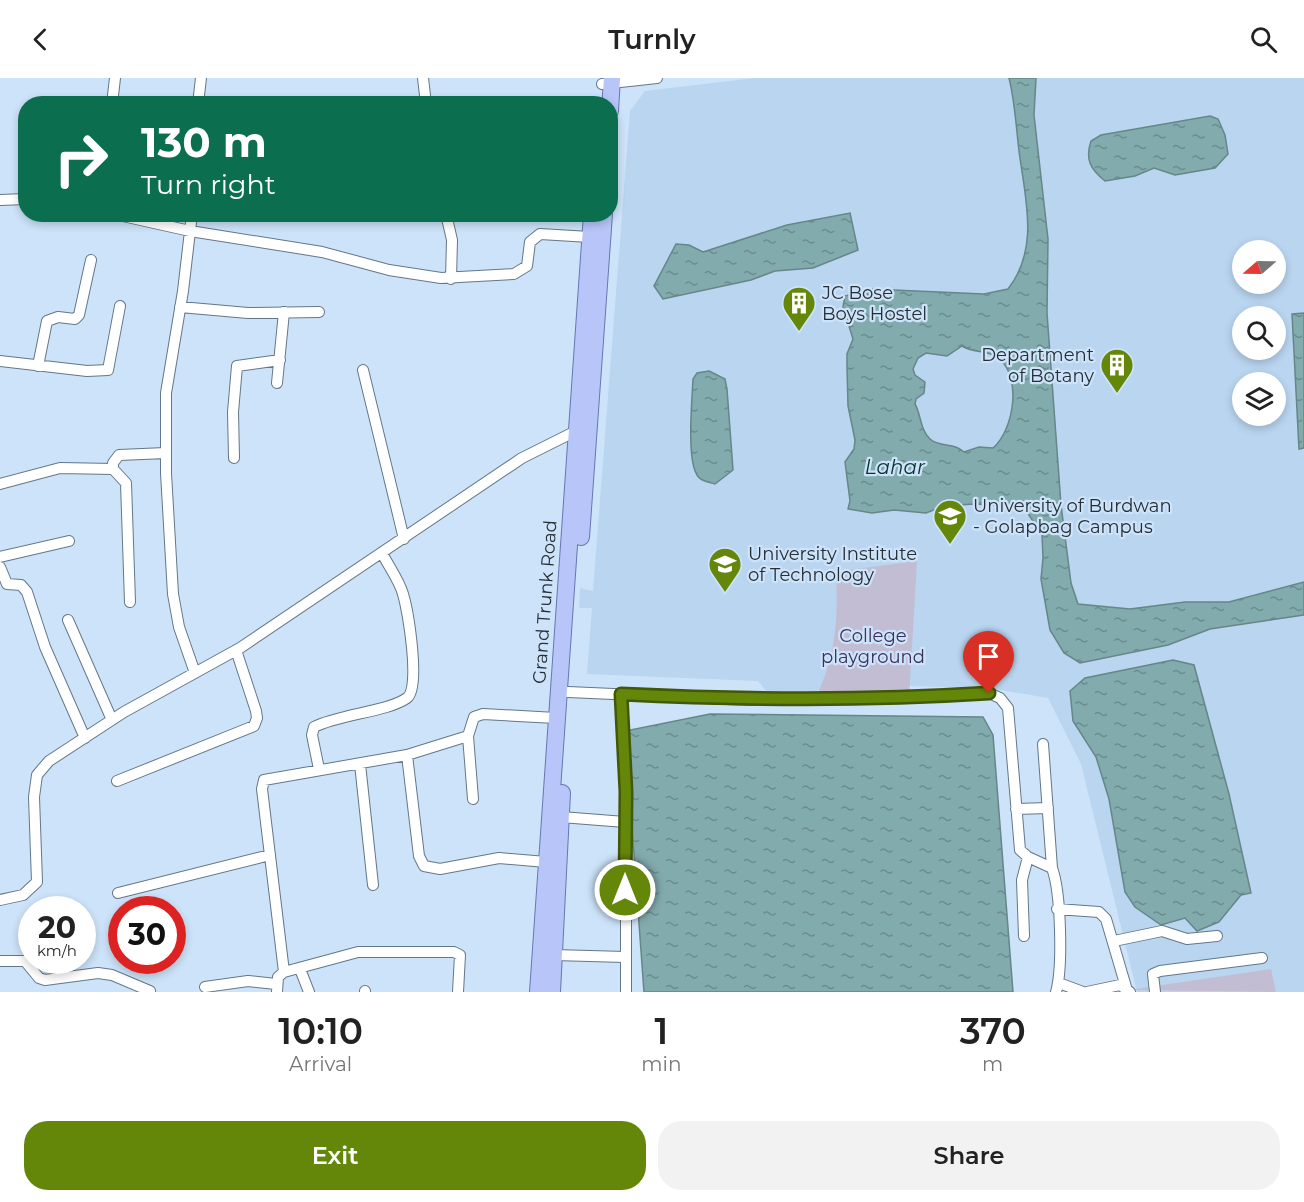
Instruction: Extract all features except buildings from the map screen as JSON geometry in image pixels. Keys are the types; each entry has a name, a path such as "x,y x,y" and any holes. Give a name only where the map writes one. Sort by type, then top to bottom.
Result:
{"main road":[{"path":"602,96 607,81"},
{"path":"607,81 608,96"},
{"name":"Grand Trunk Road","path":"552,992 583,429 591,222"},
{"name":"Grand Trunk Road","path":"538,992 556,717 603,222"}],"street":[{"path":"113,96 115,78"},
{"path":"199,96 201,78"},
{"path":"423,78 425,96"},
{"path":"607,81 657,78"},
{"path":"0,200 18,199"},
{"path":"150,222 190,231 285,246 389,270 451,279 497,276 522,271 527,266 530,242 540,234 590,237"},
{"path":"191,222 166,393 166,453 173,594 179,627 195,673"},
{"path":"448,222 452,240 451,279"},
{"path":"38,366 47,321 58,317 75,319 79,315 91,260"},
{"path":"0,361 87,371 108,370 120,306"},
{"path":"180,307 230,312 319,312"},
{"path":"278,383 284,312"},
{"path":"234,458 233,412 237,366 280,360"},
{"path":"363,370 404,539"},
{"path":"0,900 23,895 37,882 33,797 37,775 49,761 112,720 236,650 522,458 583,429"},
{"path":"130,602 126,483 113,469 112,463 119,455 166,453"},
{"path":"0,484 60,468 113,469"},
{"path":"0,557 69,541"},
{"path":"319,769 312,735 314,728 326,721 395,703 407,698 413,691 414,673 406,604 399,583 382,553"},
{"path":"0,567 7,584 21,585 27,592 45,648 85,738"},
{"path":"68,620 112,720"},
{"path":"117,781 254,726 256,711 236,650"},
{"path":"568,692 748,700 909,698 989,693 1000,698 1008,708 1020,850 1028,857 1052,868"},
{"path":"621,694 626,792 626,992"},
{"path":"473,799 468,736 474,717 483,714 556,717"},
{"path":"284,972 262,789 264,780 407,755 468,736"},
{"path":"1043,744 1052,868 1056,880 1058,987 1085,992 1120,985 1128,989"},
{"path":"407,755 419,856 424,866 440,869 499,858 546,862"},
{"path":"360,764 373,885"},
{"path":"1016,809 1048,808"},
{"path":"561,817 625,822"},
{"path":"118,893 270,855"},
{"path":"1024,936 1022,880 1028,857"},
{"path":"1057,909 1099,912 1106,919 1128,989"},
{"path":"1114,941 1162,931 1187,939 1217,936"},
{"path":"205,987 248,981 276,988 278,977 284,972 358,952 454,952 460,955 458,992"},
{"path":"554,955 625,957"},
{"path":"1155,992 1153,974 1160,971 1262,958"},
{"path":"0,961 25,961 39,978 45,980 98,973 112,975 150,991"},
{"path":"300,969 309,992"}],"shaded area":[{"name":"University of Burdwan - Golapbag Campus","path":"755,78 1304,78 1304,992 1137,992 1081,764 1048,698 995,689 823,683 819,690 792,700 767,692 758,681 587,674 592,608 579,608 580,588 593,591 630,111 645,91"}],"green space":[{"name":"College playground","path":"917,561 909,698 855,699 821,694 819,690 829,662 835,634 836,576 848,570"},
{"path":"1271,969 1276,992 1129,990"}],"water":[{"name":"Lahar","path":"1009,78 1036,78 1034,115 1048,239 1047,313 1061,505 1071,583 1078,604 1130,609 1185,602 1229,602 1304,582 1304,615 1210,629 1168,645 1080,663 1064,653 1050,630 1041,579 1042,535 1027,512 1010,506 974,504 944,506 926,513 894,510 872,513 848,509 850,501 845,462 854,449 855,440 848,406 847,368 847,354 853,339 843,307 845,296 871,289 984,294 1008,289 1024,257 1028,222","holes":["962,346 993,355 1005,365 1013,389 1013,402 1006,429 993,448 979,447 964,452 956,447 934,442 922,427 915,404 916,399 924,393 925,382 915,375 913,369 918,358 926,353 947,356"]},
{"path":"1210,116 1218,119 1225,135 1228,154 1215,168 1175,175 1154,168 1135,176 1105,181 1092,168 1089,158 1091,141 1101,135"},
{"path":"850,213 858,250 813,268 775,271 751,280 663,299 654,286 676,244 689,245 703,252 787,225"},
{"path":"1304,313 1304,448 1299,449 1292,314"},
{"path":"709,371 725,379 733,470 715,484 697,476 693,465 691,441 693,379 697,373"},
{"path":"1173,660 1194,665 1229,794 1251,893 1241,895 1219,922 1197,931 1185,918 1161,925 1135,907 1125,892 1109,799 1096,757 1073,721 1070,691 1085,678"},
{"path":"710,714 983,717 993,735 1013,992 644,992 625,731"}],"place":[{"name":"JC Bose Boys Hostel","path":"799,332"},
{"name":"Department of Botany","path":"1117,394"},
{"name":"University of Burdwan - Golapbag Campus","path":"950,545"},
{"name":"University Institute of Technology","path":"725,593"}],"route":[{"path":"625,890 626,792 621,694 748,700 909,698 989,693"}]}
